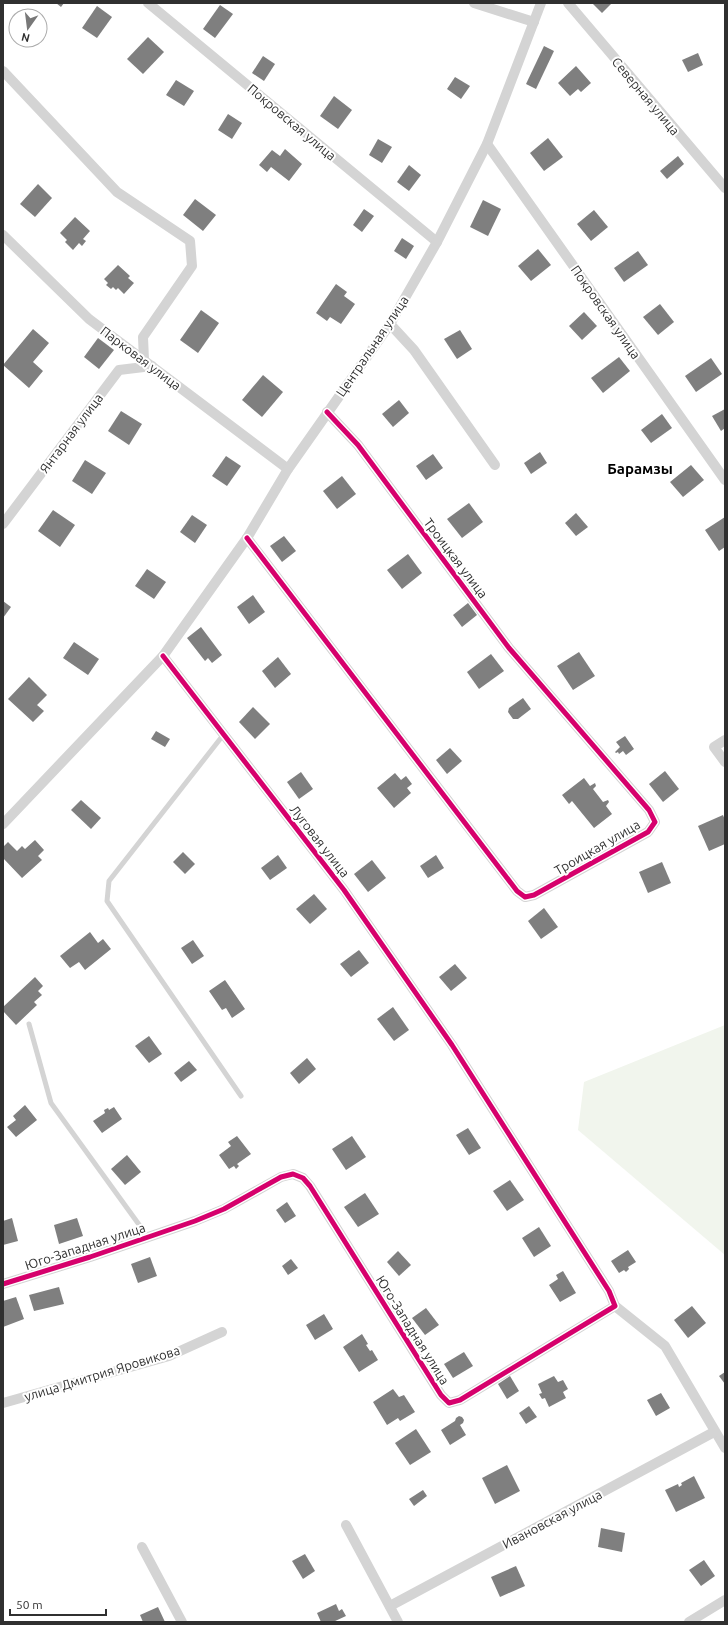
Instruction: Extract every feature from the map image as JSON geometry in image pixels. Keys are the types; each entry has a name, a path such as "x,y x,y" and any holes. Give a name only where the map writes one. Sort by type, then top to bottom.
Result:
{"street":[{"name":"Покровская улица","path":"148,3 437,242"},
{"path":"474,3 534,22"},
{"name":"Центральная улица","path":"3,824 163,656 247,538 288,469 390,324 437,242 487,144 541,3"},
{"name":"Северная улица","path":"568,3 725,188"},
{"path":"3,71 117,192 190,241 192,266 143,337 144,360"},
{"name":"Покровская улица","path":"487,144 725,480"},
{"name":"Парковая улица","path":"3,235 89,319 288,469"},
{"path":"390,324 414,350 495,465"},
{"name":"Янтарная улица","path":"3,524 118,370 152,366"},
{"name":"Троицкая улица","path":"247,538 517,891 524,897 534,895 648,832 655,822 650,810 510,648 358,445 327,412"},
{"name":"Луговая улица","path":"163,656 344,890 452,1045 609,1291 615,1306"},
{"path":"725,740 714,747 725,762"},
{"name":"Юго-Западная улица","path":"3,1284 90,1257 224,1209 281,1177 293,1174 302,1178 310,1186 441,1395 449,1402 460,1400 615,1306"},
{"path":"615,1306 665,1346 714,1432 725,1448"},
{"name":"улица Дмитрия Яровикова","path":"3,1402 169,1356 222,1332"},
{"name":"Ивановская улица","path":"390,1606 714,1432"},
{"path":"346,1525 398,1622"},
{"path":"142,1547 182,1622"},
{"path":"689,1622 725,1600"}],"lane":[{"path":"224,734 109,881 107,901 240,1096"},
{"path":"29,1024 51,1102 148,1237"}],"shaded area":[{"path":"725,1025 725,1255 578,1130 584,1082"}],"building":[{"path":"56,3 64,3 61,7"},
{"path":"592,3 612,3 602,13"},
{"path":"220,5 233,14 215,38 203,29"},
{"path":"97,6 112,17 97,38 82,28"},
{"path":"148,37 164,52 143,74 127,59"},
{"path":"544,46 554,51 536,89 526,84"},
{"path":"698,53 703,65 688,72 682,60"},
{"path":"263,56 275,64 264,81 252,73"},
{"path":"576,66 591,83 581,92 578,89 570,96 558,83"},
{"path":"455,77 470,86 461,99 447,89"},
{"path":"176,80 194,91 184,106 166,95"},
{"path":"334,96 352,110 338,129 320,116"},
{"path":"228,114 242,123 232,139 218,130"},
{"path":"548,138 563,157 544,171 530,153"},
{"path":"378,139 392,147 382,163 369,155"},
{"path":"285,149 302,164 289,181 271,167 267,172 259,165 272,150 280,156"},
{"path":"678,156 684,164 667,179 660,171"},
{"path":"409,165 421,175 409,191 397,182"},
{"path":"38,184 52,198 35,217 20,204"},
{"path":"195,199 216,215 203,231 183,215"},
{"path":"483,200 501,209 488,236 470,227"},
{"path":"364,209 374,216 362,232 353,225"},
{"path":"594,210 608,227 591,241 577,224"},
{"path":"75,217 90,231 83,239 86,241 82,246 79,243 73,250 65,242 67,240 60,233"},
{"path":"402,238 414,246 406,259 394,251"},
{"path":"538,249 551,265 531,281 518,266"},
{"path":"638,251 648,265 624,282 614,268"},
{"path":"118,265 130,276 128,278 134,283 124,294 118,288 116,290 113,287 111,289 106,285 108,283 104,279"},
{"path":"336,284 347,292 344,296 355,304 341,324 330,317 327,321 316,313"},
{"path":"660,304 674,322 658,335 643,317"},
{"path":"201,310 219,323 198,353 180,340"},
{"path":"584,312 597,326 582,340 569,326"},
{"path":"33,329 49,343 33,362 43,371 29,388 3,365"},
{"path":"460,330 472,349 457,359 444,339"},
{"path":"98,338 114,350 99,369 84,357"},
{"path":"619,357 630,371 603,393 591,378"},
{"path":"711,358 722,374 696,392 685,376"},
{"path":"263,375 283,392 262,417 242,400"},
{"path":"399,400 409,413 393,427 382,414"},
{"path":"725,409 725,428 721,431 712,416"},
{"path":"121,411 142,424 129,445 108,431"},
{"path":"662,414 672,428 651,443 641,430"},
{"path":"540,452 547,463 531,474 524,463"},
{"path":"433,454 443,468 426,480 416,466"},
{"path":"226,456 241,466 227,486 212,476"},
{"path":"85,460 106,473 92,494 72,481"},
{"path":"691,465 704,480 683,497 670,482"},
{"path":"342,476 356,494 337,509 323,491"},
{"path":"469,503 483,522 462,538 447,519"},
{"path":"53,510 75,525 60,547 38,531"},
{"path":"576,513 588,527 576,536 565,523"},
{"path":"192,515 207,525 195,543 180,532"},
{"path":"725,517 725,547 719,551 705,530"},
{"path":"284,536 296,551 282,562 270,546"},
{"path":"408,554 422,573 402,589 387,570"},
{"path":"147,569 166,582 154,599 135,586"},
{"path":"253,595 265,612 249,624 237,607"},
{"path":"3,601 11,607 3,618"},
{"path":"468,603 477,615 462,627 453,615"},
{"path":"201,627 222,655 212,663 208,658 205,661 187,638"},
{"path":"74,642 99,659 88,675 63,658"},
{"path":"579,652 595,676 573,690 557,666"},
{"path":"491,654 504,671 479,689 467,672"},
{"path":"278,657 291,674 275,688 262,671"},
{"path":"29,677 47,695 37,705 44,711 33,722 8,699"},
{"path":"523,698 531,709 518,719 513,719 508,712 509,708"},
{"path":"253,707 270,724 255,739 239,722"},
{"path":"156,731 170,739 165,747 151,739"},
{"path":"625,736 634,749 626,755 623,751 619,754 618,752 616,753 615,752 620,747 616,742"},
{"path":"450,748 462,761 447,774 436,760"},
{"path":"665,771 679,789 663,802 649,784"},
{"path":"301,772 313,789 299,799 287,782"},
{"path":"395,773 401,780 406,776 412,784 407,788 411,793 394,808 377,788"},
{"path":"584,778 590,786 595,783 596,786 593,789 603,802 608,800 609,802 606,806 612,814 594,828 572,801 569,804 562,795"},
{"path":"81,800 101,818 91,829 71,810"},
{"path":"723,815 725,820 725,844 709,851 698,826"},
{"path":"35,840 44,850 38,856 42,860 22,878 3,858 3,847 8,842 17,851 22,846 25,849"},
{"path":"183,852 195,864 185,874 173,862"},
{"path":"278,855 287,868 270,880 261,868"},
{"path":"436,855 444,868 428,878 420,866"},
{"path":"372,860 386,878 368,892 354,874"},
{"path":"662,862 671,883 648,893 639,872"},
{"path":"314,894 327,909 310,924 296,909"},
{"path":"544,908 558,927 541,939 528,921"},
{"path":"90,932 98,943 103,939 111,949 85,970 79,962 70,968 60,956"},
{"path":"193,940 204,956 192,964 181,948"},
{"path":"359,950 369,963 351,977 340,964"},
{"path":"455,964 467,978 451,991 439,977"},
{"path":"35,977 43,986 38,991 42,995 34,1002 37,1005 16,1025 3,1011 3,1007"},
{"path":"225,980 245,1009 232,1018 226,1008 222,1010 209,991"},
{"path":"393,1007 409,1030 394,1041 377,1019"},
{"path":"149,1036 162,1054 149,1063 135,1046"},
{"path":"307,1058 316,1069 299,1084 290,1073"},
{"path":"189,1061 197,1070 181,1082 174,1073"},
{"path":"25,1105 37,1120 16,1137 7,1127 16,1120 13,1116"},
{"path":"114,1107 122,1119 102,1133 93,1121 105,1113 104,1110 108,1108 109,1110"},
{"path":"468,1128 481,1148 469,1155 456,1135"},
{"path":"237,1136 251,1154 237,1164 239,1166 236,1169 234,1166 229,1169 219,1155 231,1146 228,1142"},
{"path":"352,1136 366,1157 346,1170 332,1149"},
{"path":"127,1155 141,1172 125,1185 111,1169"},
{"path":"510,1180 524,1200 507,1211 493,1191"},
{"path":"365,1193 379,1214 358,1227 344,1207"},
{"path":"287,1202 296,1216 285,1223 276,1210"},
{"path":"12,1218 18,1241 3,1245 3,1221"},
{"path":"77,1218 83,1236 59,1244 54,1225"},
{"path":"539,1227 551,1246 534,1257 522,1238"},
{"path":"628,1250 636,1262 628,1267 629,1269 626,1272 624,1270 619,1273 611,1261"},
{"path":"398,1251 411,1265 399,1276 387,1262"},
{"path":"150,1257 157,1276 138,1283 131,1264"},
{"path":"291,1259 298,1268 288,1275 282,1266"},
{"path":"563,1271 576,1293 560,1302 549,1285 558,1279 556,1275"},
{"path":"59,1287 64,1304 34,1311 29,1295"},
{"path":"16,1297 24,1319 3,1327 3,1301"},
{"path":"692,1306 706,1323 688,1338 674,1320"},
{"path":"426,1308 439,1325 425,1335 412,1318"},
{"path":"324,1314 333,1329 315,1340 306,1325"},
{"path":"362,1334 368,1344 366,1345 370,1351 372,1350 378,1360 359,1372 343,1347"},
{"path":"464,1352 473,1366 453,1378 444,1364"},
{"path":"725,1372 725,1384 719,1376"},
{"path":"510,1376 519,1391 507,1399 498,1384"},
{"path":"554,1376 558,1382 563,1380 568,1389 563,1392 566,1398 549,1407 545,1398 542,1399 539,1394 542,1393 538,1384"},
{"path":"393,1389 399,1397 404,1395 415,1412 400,1421 398,1418 387,1425 373,1402"},
{"path":"661,1393 670,1408 656,1416 647,1400"},
{"path":"529,1406 537,1417 526,1424 519,1413"},
{"path":"459,1416 464,1420 460,1425 466,1435 450,1445 441,1430 455,1421"},
{"path":"416,1429 431,1452 410,1465 395,1443"},
{"path":"507,1465 520,1491 495,1504 482,1478"},
{"path":"694,1476 705,1498 676,1512 665,1490 678,1484 679,1487 682,1485 681,1483"},
{"path":"423,1490 427,1496 414,1506 409,1499"},
{"path":"601,1528 625,1533 622,1552 598,1547"},
{"path":"305,1554 315,1571 303,1579 292,1561"},
{"path":"704,1560 715,1576 701,1586 689,1570"},
{"path":"516,1566 525,1586 500,1597 491,1577"},
{"path":"336,1604 339,1611 342,1609 346,1616 333,1622 321,1622 317,1613"},
{"path":"158,1607 165,1622 143,1622 140,1615"}],"cycle path":[{"path":"247,538 517,891 525,897 534,895 648,832 655,822 649,810 509,648 358,445 327,412"},
{"path":"3,1284 90,1257 195,1221 224,1209 281,1177 293,1174 303,1178 310,1186 441,1395 449,1403 460,1400 615,1306 609,1291 452,1045 344,890 163,656"}],"district":[{"name":"Барамзы","path":"640,468"}]}
